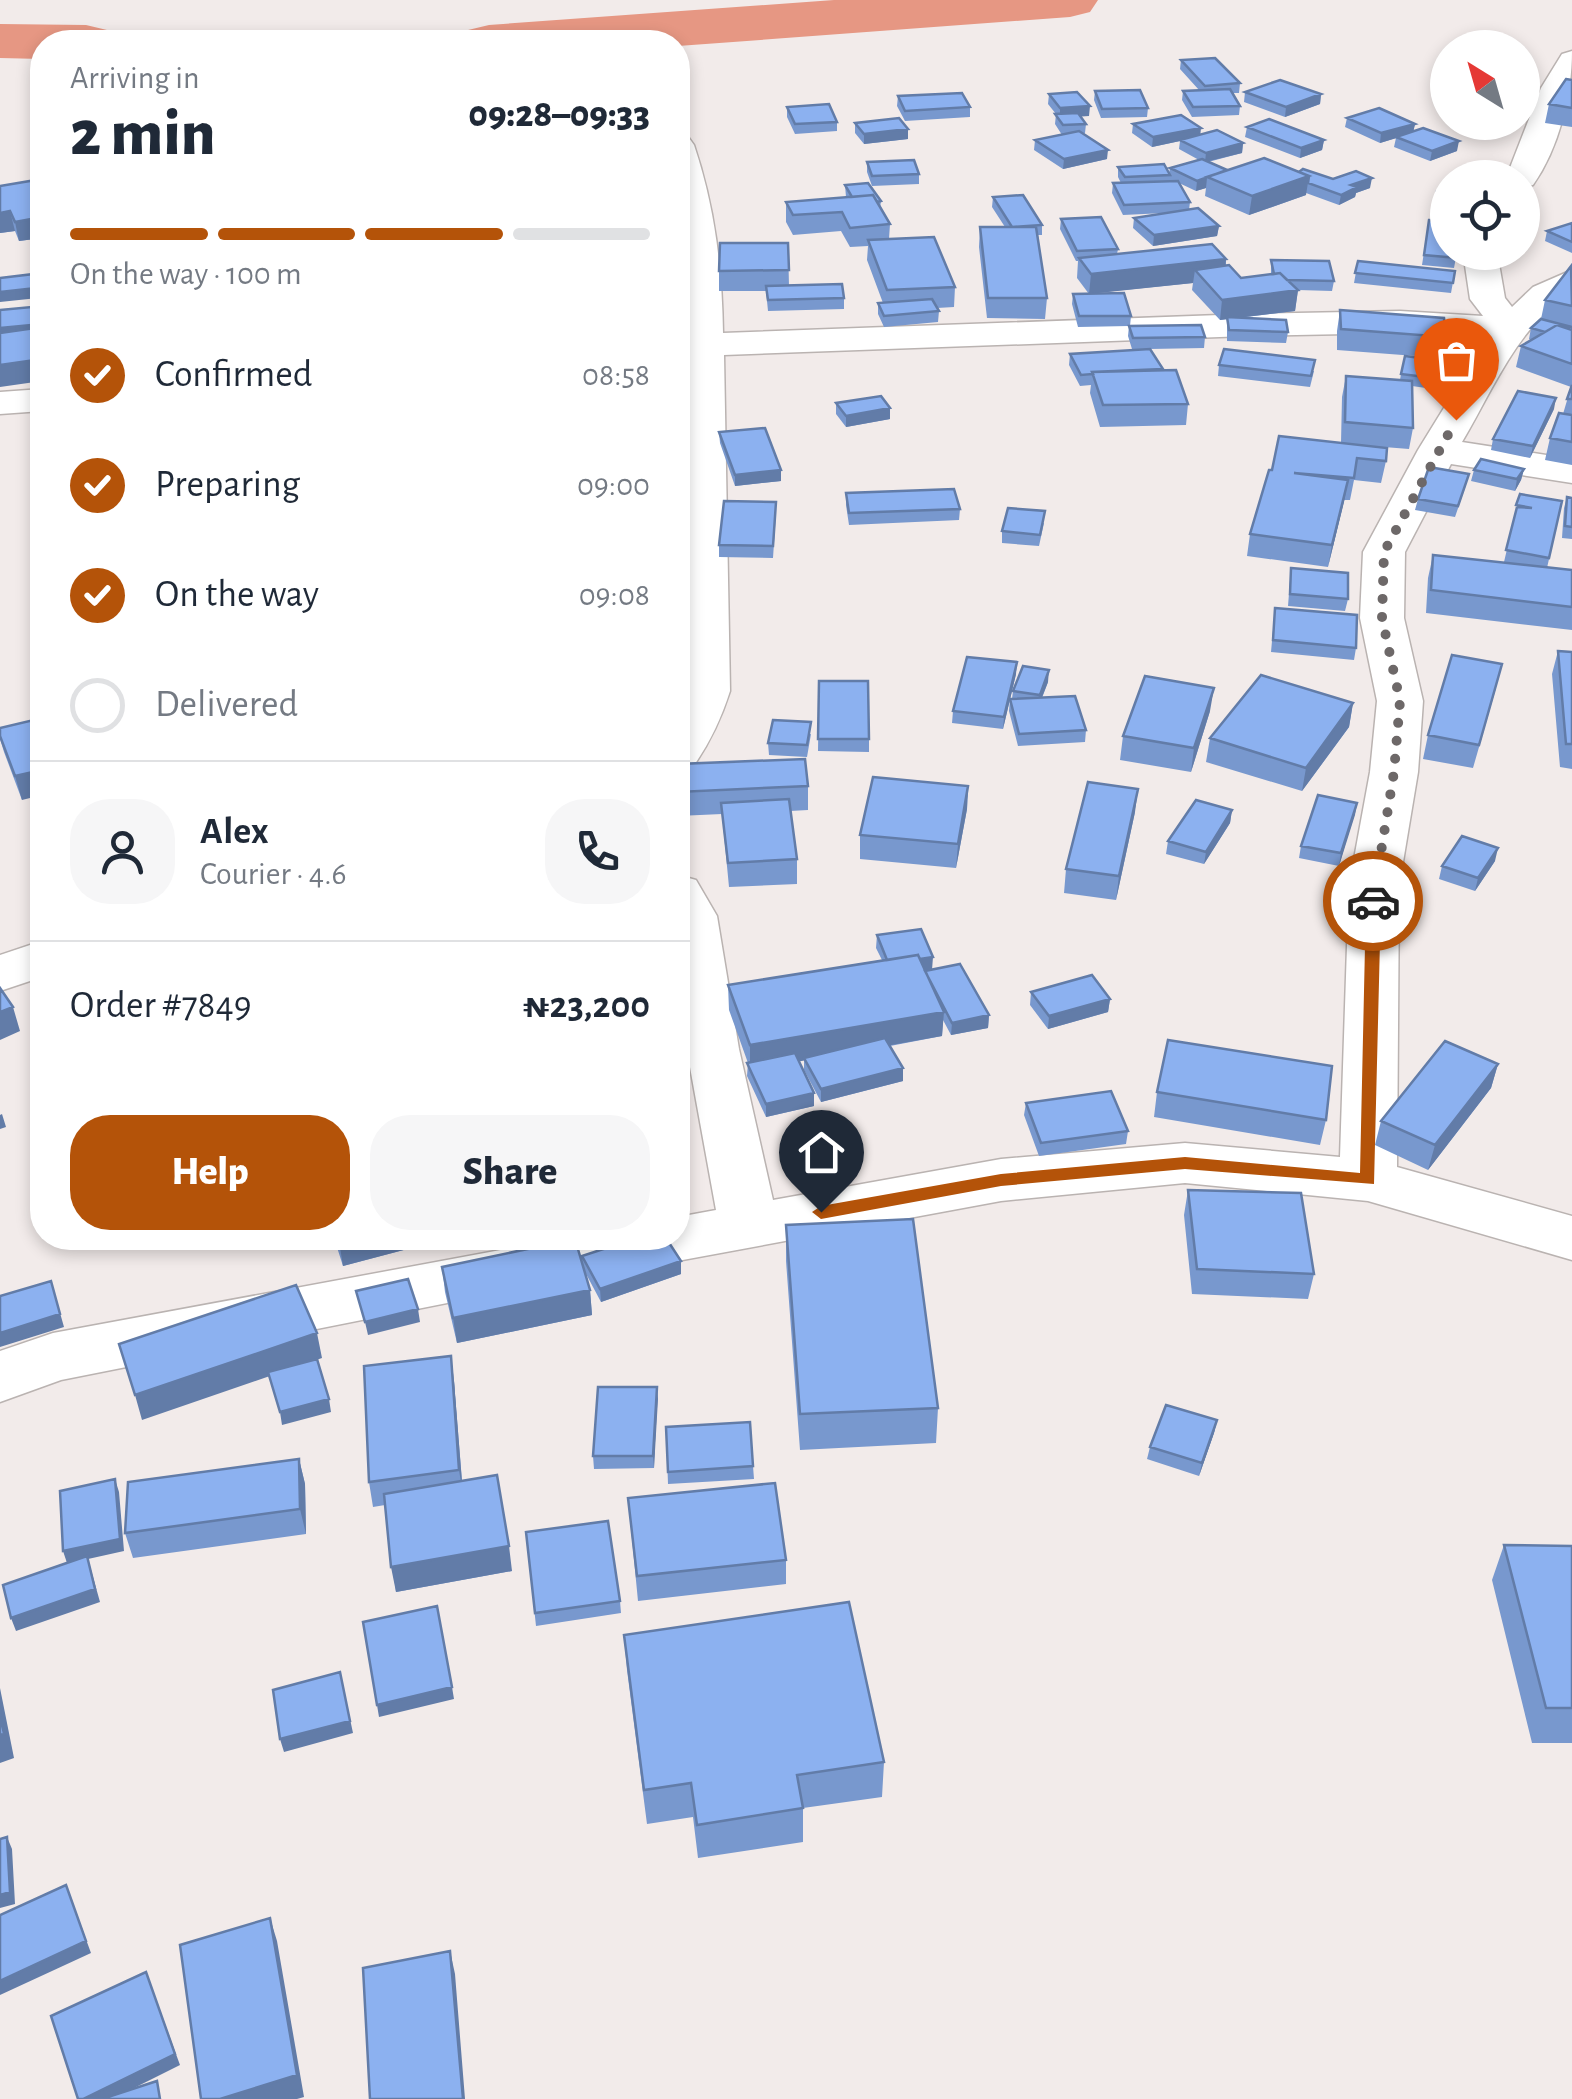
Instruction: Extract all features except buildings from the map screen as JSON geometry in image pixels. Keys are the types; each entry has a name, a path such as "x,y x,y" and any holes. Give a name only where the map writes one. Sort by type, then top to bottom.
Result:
{"street":[{"path":"1533,160 1554,90 1572,60"},
{"path":"690,182 705,269 707,691 690,736"},
{"path":"1483,270 1488,299 1511,329"},
{"path":"1368,1180 1374,886 1394,772 1400,701 1382,618 1438,450 1511,329 1544,294 1572,280"},
{"path":"706,345 1247,325 1400,322 1511,329"},
{"path":"0,403 30,401"},
{"path":"1438,450 1572,472"},
{"path":"690,914 712,1048 749,1225"},
{"path":"0,974 30,963"},
{"path":"690,1236 1001,1180 1185,1163 1368,1180 1572,1238"},
{"path":"0,1378 53,1357 617,1250"}],"waterway":[{"path":"655,30 1070,0"},
{"path":"0,41 30,41"}],"way so far":[{"path":"1373,901 1394,772 1400,701 1382,618 1384,552 1456,420"}],"route":[{"path":"821,1212 1001,1180 1185,1163 1368,1180 1373,901"}]}
